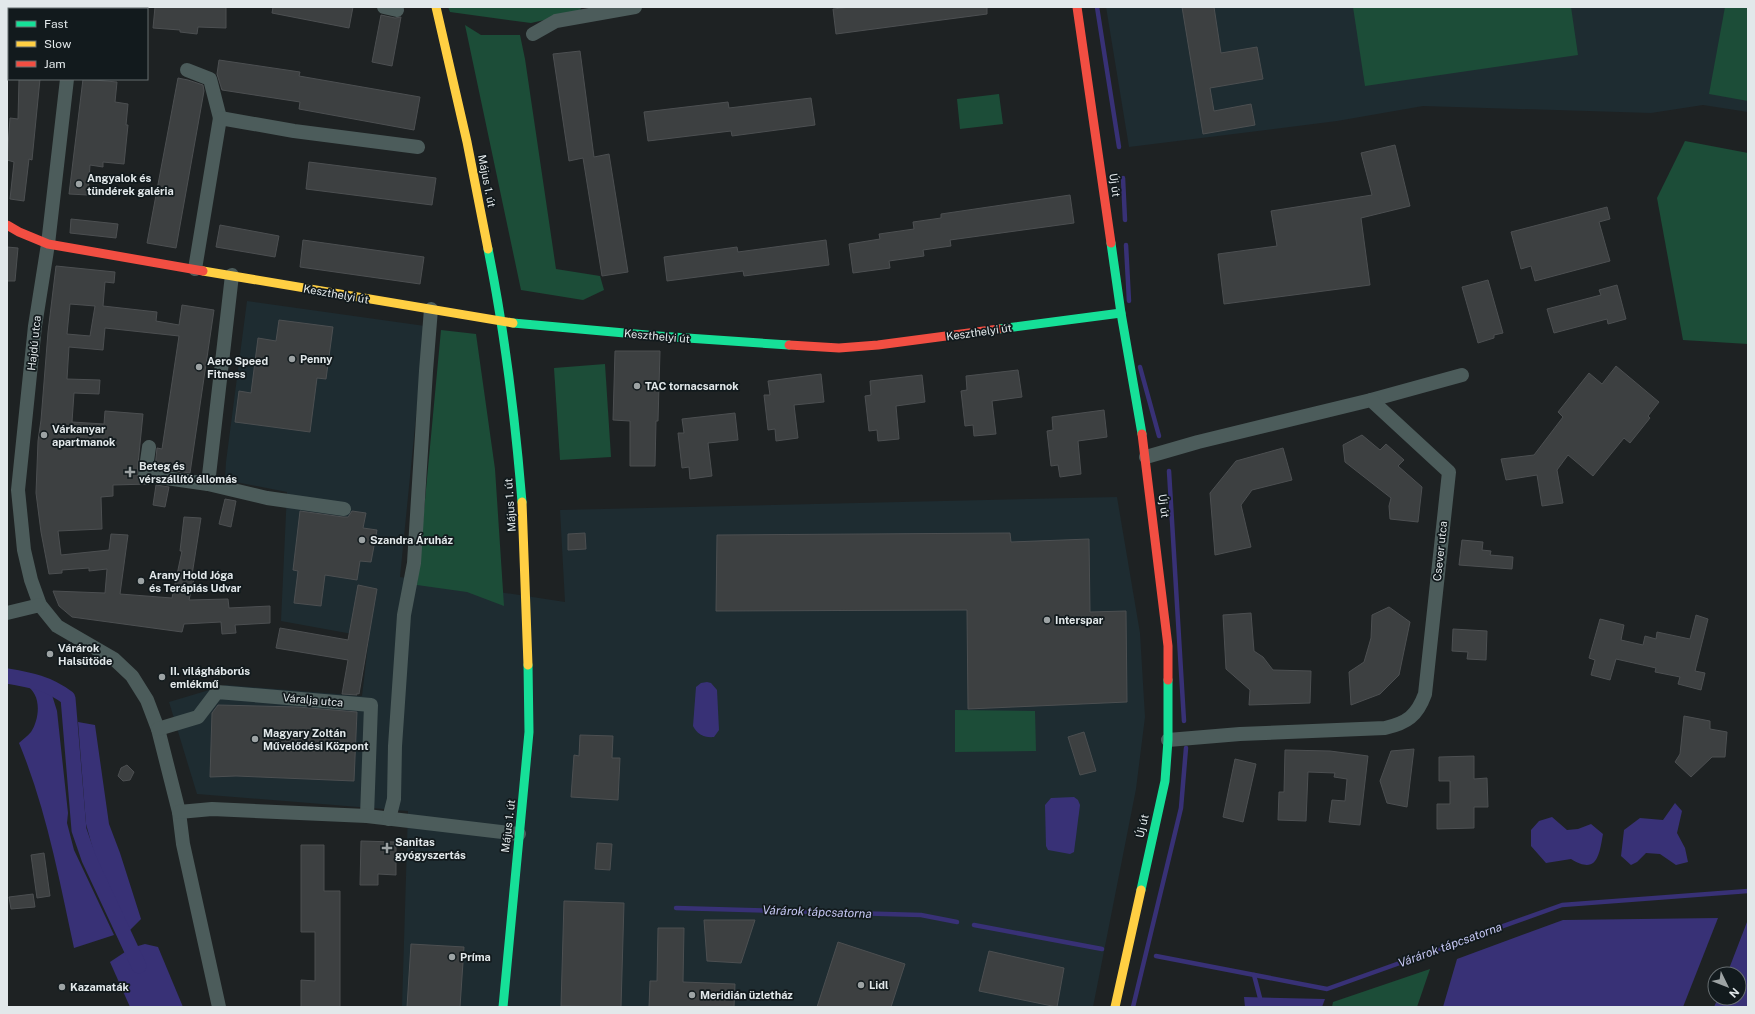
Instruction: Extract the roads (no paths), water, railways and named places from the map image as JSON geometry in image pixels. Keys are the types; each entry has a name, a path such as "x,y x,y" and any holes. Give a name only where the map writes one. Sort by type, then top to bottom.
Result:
{"street":[{"name":"Május 1. út","path":"436,7 467,142 502,322 514,409 523,508 528,625 529,732 503,1007"},
{"path":"533,34 556,21 635,7"},
{"name":"Új út","path":"1077,7 1121,313 1146,457 1168,646 1168,740 1165,781 1115,1007"},
{"path":"187,70 210,79 220,118 195,269"},
{"name":"Hajdú utca","path":"40,605 31,580 24,550 18,490 35,326 48,244 67,80"},
{"path":"220,118 294,131 418,146"},
{"name":"Keszthelyi út","path":"7,225 19,232 48,244 354,297 502,322 658,336 839,348 878,345 1121,313"},
{"path":"208,484 232,275"},
{"path":"389,819 394,799 395,746 404,615 414,563 426,371 432,309"},
{"path":"1146,457 1198,442 1371,400 1462,375"},
{"name":"Csever utca","path":"1168,740 1240,734 1385,728 1401,724 1412,715 1421,704 1425,694 1449,472 1371,400"},
{"path":"149,447 145,475 208,484 267,498 344,509"},
{"path":"7,613 40,605 57,626 114,659 132,676 148,700 158,729 180,812 183,844 219,1007"},
{"name":"Váralja utca","path":"158,729 198,717 217,692 371,705 367,816"},
{"path":"180,812 212,809 367,816 519,834"}],"waterway":[{"path":"1097,7 1119,147"},
{"path":"1123,178 1125,220"},
{"path":"1126,245 1129,301"},
{"path":"1140,367 1159,436"},
{"path":"1169,471 1184,721"},
{"path":"7,676 39,683 61,693 68,698 79,830 89,859 139,966"},
{"path":"1133,1007 1181,808 1186,748"},
{"name":"Várárok tápcsatorna","path":"1156,956 1327,989 1562,905 1748,891"},
{"name":"Várárok tápcsatorna","path":"676,908 921,915 957,922"},
{"name":"Várárok tápcsatorna","path":"974,925 1102,949"},
{"path":"1254,975 1260,998"}],"place":[{"name":"Angyalok és tündérek galéria","path":"79,184"},
{"name":"Penny","path":"292,359"},
{"name":"Aero Speed Fitness","path":"199,367"},
{"name":"TAC tornacsarnok","path":"637,386"},
{"name":"Várkanyar apartmanok","path":"44,435"},
{"name":"Beteg és vérszállító állomás","path":"130,472"},
{"name":"Szandra Áruház","path":"362,540"},
{"name":"Arany Hold Jóga és Terápiás Udvar","path":"141,581"},
{"name":"Interspar","path":"1047,620"},
{"name":"Várárok Halsütöde","path":"50,654"},
{"name":"II. világháborús emlékmű","path":"162,677"},
{"name":"Magyary Zoltán Művelődési Központ","path":"255,739"},
{"name":"Sanitas gyógyszertás","path":"387,848"},
{"name":"Príma","path":"452,957"},
{"name":"Lidl","path":"861,985"},
{"name":"Kazamaták","path":"62,987"},
{"name":"Meridián üzletház","path":"692,995"}]}
